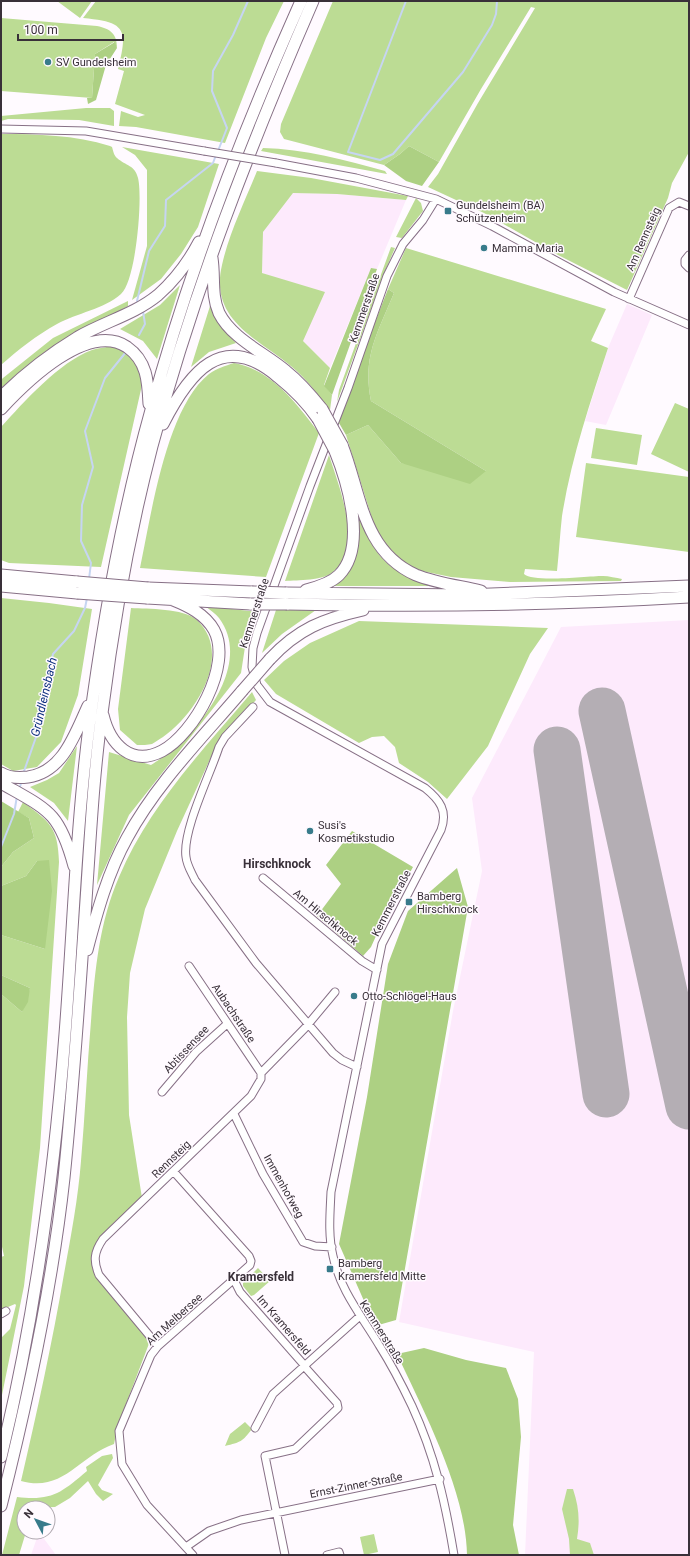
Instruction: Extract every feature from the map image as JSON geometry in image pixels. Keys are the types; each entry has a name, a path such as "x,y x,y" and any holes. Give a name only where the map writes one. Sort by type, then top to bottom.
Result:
{"highway":[{"path":"1,1457 32,1311 51,1187 88,733 113,568 149,414 190,283 263,89 301,1"},
{"path":"1,1506 31,1379 54,1249 66,1160 81,977 93,794 102,710 126,566 152,446 211,256 254,142 313,1"},
{"path":"1,397 25,374 52,354 79,337 141,306 158,295 183,268 215,214"},
{"path":"211,256 214,270 214,298 219,313 227,325 243,339 286,370 302,384 339,448 371,534 388,557 401,568 417,575 497,594"},
{"path":"1,409 36,376 73,350 84,344 100,340 113,340 133,351 144,367 148,380 149,414"},
{"path":"152,446 175,403 192,378 209,363 227,356 249,357 271,370 320,414"},
{"path":"290,593 329,582 347,565 352,550 354,536 351,505 339,448"},
{"path":"1,575 77,588"},
{"path":"1,586 77,588 148,593 252,592 497,594 689,586"},
{"path":"148,593 173,600 251,604 381,607 508,605 689,597"},
{"path":"102,710 113,742 126,752 142,756 151,755 168,746 188,727 202,706 217,672 220,654 218,641 214,630 202,616 173,600"},
{"path":"81,977 104,893 118,855 127,837 159,789 270,659 296,635 319,622 349,613 381,607"},
{"path":"1,773 15,777 30,777 46,772 61,758 75,734 93,695"},
{"path":"6,786 26,796 48,811 61,828 76,874"}],"street":[{"path":"1,129 70,130 135,138 356,178 436,199 453,206 596,283 689,326"},
{"name":"Kemmerstraße","path":"436,199 423,220 403,244 386,276 348,388 310,486 257,633 251,659 257,685 270,702 425,788 436,796 442,807 444,819 441,830 387,933 381,948 332,1192 329,1224 332,1247 342,1284 378,1344 412,1407 431,1452 440,1479 454,1555"},
{"name":"Am Rennsteig","path":"629,299 669,208 679,202 689,206"},
{"path":"689,254 685,260 685,264 689,268"},
{"path":"253,707 225,737 219,747 189,830 186,856 195,880 256,963 333,1054 357,1067"},
{"name":"Am Hirschknock","path":"263,878 362,961 377,970"},
{"name":"Aubachstraße","path":"190,966 227,1024 261,1073"},
{"name":"Rennsteig","path":"158,1346 99,1275 94,1264 95,1256 104,1239 251,1096 261,1079 261,1073 308,1024 335,992"},
{"name":"Abtissensee","path":"162,1092 196,1052 227,1024"},
{"name":"Immenhofweg","path":"234,1114 263,1174 303,1242 315,1246 332,1247"},
{"name":"Am Melbersee","path":"174,1172 249,1256 251,1261 250,1265 234,1280 158,1346 151,1355 120,1425 119,1449 125,1472 147,1505 193,1555"},
{"name":"Im Kramersfeld","path":"234,1280 240,1292 304,1366"},
{"name":"Im Kramersfeld","path":"255,1428 273,1394 360,1316"},
{"path":"286,1555 265,1456 295,1449 338,1408 337,1403 304,1366"},
{"name":"Ernst-Zinner-Straße","path":"186,1547 209,1531 241,1520 440,1479"},
{"path":"327,1555 339,1552 340,1555"}],"shaded area":[{"path":"293,193 337,194 406,200 377,269 371,268 330,368 303,341 285,281 262,273 263,232"},
{"path":"627,304 652,315 606,425 585,421 608,348"},
{"path":"689,620 689,1555 525,1555 534,1352 399,1322 453,1011 482,871 472,798 561,627"},
{"path":"36,1540 45,1540 56,1555 31,1555"}],"green space":[{"path":"57,1 92,1 80,18"},
{"path":"96,1 284,1 266,38 225,143 136,127 119,126 121,111 138,117 145,115 115,104 124,71 118,69 123,45 123,36 116,25 108,22 83,18"},
{"path":"333,1 689,1 689,152 672,183 668,198 627,290 558,255 484,213 428,187 438,174 478,103 535,8 531,7 439,162 409,146 384,165 284,139 280,132 281,124"},
{"name":"SV Gundelsheim","path":"1,18 97,26 112,33 116,39 117,48 114,42 95,54 92,98 1,91"},
{"path":"115,42 117,48 106,65 96,100 88,104 87,98 92,98 95,54"},
{"path":"86,108 110,108 114,111 114,126 79,120 8,119 1,121 1,116"},
{"path":"1,134 70,137 110,146 112,147 116,157 132,168 137,174 140,202 137,238 131,273 121,294 99,307 65,320 50,328 28,343 1,365"},
{"path":"409,146 439,162 422,186 406,181 384,165"},
{"path":"122,147 219,164 198,227 181,254 161,279 132,300 147,246 147,170 135,155"},
{"path":"263,148 294,150 325,156 385,171 387,174 261,151"},
{"path":"257,171 311,178 408,196 406,200 337,194 293,193 263,232 262,273 325,292 303,341 330,368 324,385 332,395 330,410 303,377 239,326 229,314 223,300 220,284 225,253 233,229"},
{"path":"416,198 421,203 423,211 402,238 396,237"},
{"path":"391,247 395,248 385,271 337,402 339,390"},
{"path":"406,248 606,309 591,341 608,348 594,389 570,473 562,516 557,571 525,569 524,574 530,577 549,579 605,576 622,579 621,581 510,582 451,577 417,570 399,560 388,548 375,528 346,435 368,425 401,463 486,471 371,401 369,385 370,358 377,333 394,293 388,289"},
{"path":"371,268 377,269 332,395 324,386"},
{"path":"180,285 157,359 143,341 120,329 160,305"},
{"path":"388,289 394,293 377,333 370,358 369,385 371,401 486,471 470,484 401,463 368,425 346,435 339,423 351,384"},
{"path":"128,301 128,306 49,349 1,388 1,380 3,378 53,338"},
{"path":"210,306 218,323 236,343 209,352 191,367"},
{"path":"110,346 129,355 136,365 142,385 101,567 9,563 1,560 1,427 43,384 67,364 92,350"},
{"path":"234,363 248,367 272,381 302,411 319,433 266,577 140,568 162,464 182,411 194,390 209,374"},
{"path":"675,403 689,409 689,472 651,454"},
{"path":"596,428 642,435 637,465 591,458"},
{"path":"329,455 343,499 348,532 347,547 342,561 329,575 310,580 285,581"},
{"path":"586,463 689,477 689,552 576,537"},
{"path":"359,514 371,542 386,562 395,570 407,576 436,586 330,586 348,568 355,555 359,540"},
{"path":"1,598 92,609 78,695 61,742 37,767 13,771 1,764"},
{"path":"205,606 258,612 245,647 241,673 129,815 97,885 109,752 151,765 167,754 184,739 200,721 214,701 225,680 230,658 228,637 219,618"},
{"path":"131,608 174,611 191,616 197,620 207,634 212,650 211,667 206,683 198,700 175,727 163,737 149,745 137,745 120,730 118,709"},
{"path":"276,610 316,610 282,634 262,653"},
{"path":"359,621 548,628 530,654 488,746 447,799 428,782 399,763 395,747 384,736 372,737 359,743 276,694 264,680 284,661 310,643"},
{"path":"252,692 256,700 217,744 177,831 145,909 130,973 127,1017 129,1115 142,1198 96,1244 92,1267 97,1279 150,1341 118,1425 114,1444 102,1450 60,1478 48,1482 36,1483 21,1481 49,1352 72,1232 80,1175 94,984 102,930 112,894 131,851 161,803 196,757"},
{"path":"77,746 68,821 54,803 30,787 59,773"},
{"path":"1,801 29,818 34,838 13,852 1,867"},
{"path":"23,802 51,826 57,841 59,862 40,1148 24,1286 1,1400 1,1338 10,1329 16,1305 15,1304 1,1310 1,1257 4,1256 1,1242 1,994 22,1012 30,988 1,975 1,935 45,949 37,861 26,876 1,886 1,867 13,852 34,838 29,818 18,812"},
{"path":"352,831 413,867 381,925 371,947 363,956 317,916 341,884 326,865"},
{"path":"49,860 52,891 45,949 1,935 1,886 26,876 37,861"},
{"path":"457,868 468,907 396,1320 375,1326 339,1244 367,1097 388,964 408,911"},
{"path":"1,975 30,988 28,1002 22,1012 1,994"},
{"path":"258,1268 270,1281 251,1296 243,1286 243,1283"},
{"path":"424,1348 466,1360 506,1368 518,1399 521,1437 513,1525 519,1555 467,1555 465,1530 452,1479 431,1426 397,1354"},
{"path":"245,1422 252,1429 249,1433 241,1441 225,1446 230,1434"},
{"path":"112,1454 113,1458 98,1485 102,1490 113,1494 103,1501 96,1494 88,1481 70,1498 56,1506 56,1500 16,1500 17,1497 39,1498 55,1494 63,1490 87,1471 86,1467 102,1456"},
{"path":"567,1489 573,1489 577,1502 579,1520 577,1539 590,1543 594,1555 570,1555 569,1539 562,1509"},
{"path":"16,1501 16,1540 24,1540 19,1555 2,1555"},
{"path":"374,1534 378,1552 364,1555 360,1537"}],"waterway":[{"name":"Gründleinsbach","path":"218,151 227,128 212,91 213,71 233,35 248,1"},
{"path":"406,1 348,152 380,160 393,154 463,72 492,25 496,14 497,1"},
{"name":"Gründleinsbach","path":"137,301 149,251 165,226 166,200 213,163 216,155"},
{"name":"Gründleinsbach","path":"139,335 145,324 143,311"},
{"name":"Gründleinsbach","path":"89,579 91,563 81,541 82,505 93,467 85,431 105,378 126,352"},
{"name":"Gründleinsbach","path":"23,774 41,723 45,692 53,654 74,631 85,608 87,598"},
{"name":"Gründleinsbach","path":"19,790 22,780"},
{"name":"Gründleinsbach","path":"1,847 14,814 17,796"}],"runway":[{"path":"602,711 689,1106"},
{"path":"557,750 606,1094"}],"place":[{"name":"SV Gundelsheim","path":"48,62"},
{"name":"Gundelsheim (BA) Schützenheim","path":"448,211"},
{"name":"Mamma Maria","path":"484,248"},
{"name":"Susi's Kosmetikstudio","path":"310,831"},
{"name":"Bamberg Hirschknock","path":"409,902"},
{"name":"Otto-Schlögel-Haus","path":"354,996"},
{"name":"Bamberg Kramersfeld Mitte","path":"330,1269"}],"district":[{"name":"Hirschknock","path":"277,864"},
{"name":"Kramersfeld","path":"261,1277"}]}
